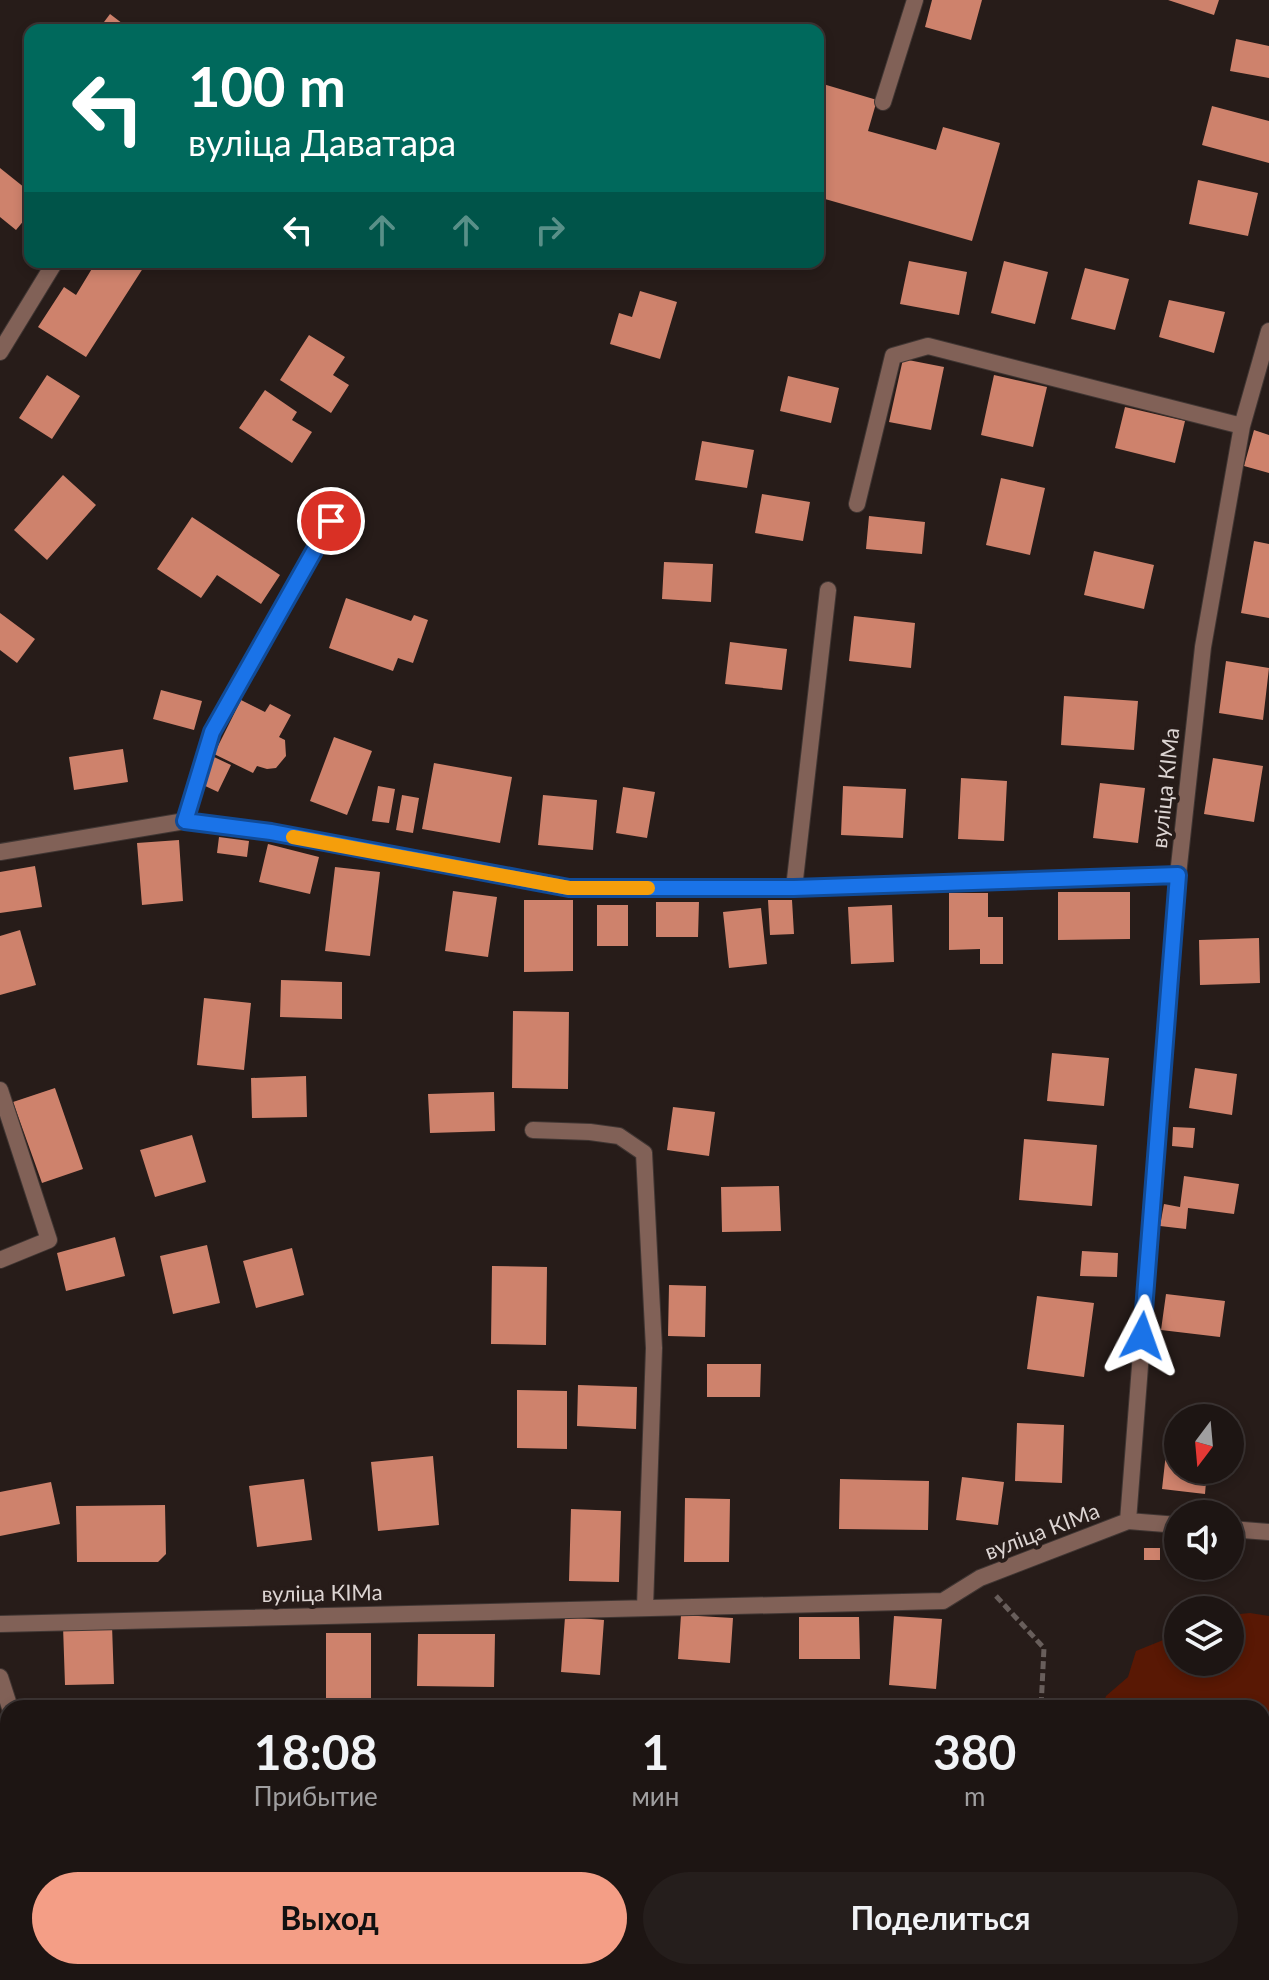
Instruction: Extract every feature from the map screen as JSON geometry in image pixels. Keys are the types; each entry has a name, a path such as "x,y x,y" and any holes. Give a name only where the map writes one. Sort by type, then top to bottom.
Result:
{"street":[{"path":"883,102 915,0"},
{"path":"0,352 51,268"},
{"name":"вуліца КІМа","path":"0,1624 943,1601 980,1578 1128,1521 1178,875 1203,647 1242,426 1269,331"},
{"path":"857,504 893,356 928,346 1242,426"},
{"path":"185,821 212,732 331,521"},
{"path":"794,888 828,590"},
{"path":"0,852 185,821 271,832 569,888 794,888 1178,875"},
{"path":"0,1090 49,1240 0,1260"},
{"path":"533,1130 619,1136 644,1153 654,1348 645,1607"},
{"path":"1128,1521 1164,1524"},
{"path":"1244,1530 1269,1532"},
{"path":"0,1677 7,1700"}],"path":[{"path":"980,1578 1044,1648 1041,1700"}],"shaded area":[{"path":"1244,1614 1269,1616 1269,1700 1105,1700 1128,1677 1136,1651 1164,1640 1164,1676 1244,1676"}],"building":[{"path":"932,0 982,0 971,40 925,27"},
{"path":"1168,0 1219,0 1214,15"},
{"path":"110,14 123,24 102,24"},
{"path":"1236,39 1269,46 1269,78 1230,71"},
{"path":"824,84 877,100 868,131 936,150 943,127 1000,143 972,241 824,199"},
{"path":"1212,106 1269,121 1269,163 1202,145"},
{"path":"0,168 24,187 24,220 16,230 0,217"},
{"path":"1198,180 1258,193 1248,236 1189,224"},
{"path":"909,261 967,272 959,315 900,304"},
{"path":"1004,261 1048,272 1035,324 991,313"},
{"path":"92,268 143,268 86,357 38,327 64,287 76,295"},
{"path":"1085,268 1129,279 1115,330 1071,319"},
{"path":"640,291 677,302 660,359 610,344 619,313 632,317"},
{"path":"1169,300 1225,312 1214,353 1159,337"},
{"path":"309,335 345,357 333,375 349,385 331,413 280,380"},
{"path":"903,359 944,367 931,430 889,422"},
{"path":"47,375 80,396 52,439 19,418"},
{"path":"994,375 1047,387 1033,447 981,435"},
{"path":"788,376 839,388 831,423 780,411"},
{"path":"265,390 297,412 292,420 312,432 292,463 239,428"},
{"path":"1125,407 1185,421 1175,463 1115,448"},
{"path":"1254,430 1269,435 1269,473 1244,466"},
{"path":"702,441 754,450 747,488 695,480"},
{"path":"63,475 96,505 47,560 14,530"},
{"path":"1001,478 1045,488 1030,555 986,545"},
{"path":"762,494 810,502 803,541 755,533"},
{"path":"869,516 925,522 922,554 866,549"},
{"path":"192,517 280,575 261,604 217,575 201,598 157,569"},
{"path":"1254,541 1269,544 1269,618 1241,613"},
{"path":"1094,551 1154,565 1144,609 1084,595"},
{"path":"664,562 713,564 711,602 662,599"},
{"path":"346,598 411,621 414,615 428,620 413,663 398,658 393,671 329,648"},
{"path":"0,613 35,639 17,663 0,650"},
{"path":"854,616 915,623 911,668 849,661"},
{"path":"730,642 787,649 782,690 725,684"},
{"path":"1226,661 1269,668 1263,720 1219,713"},
{"path":"161,690 202,701 194,730 153,719"},
{"path":"1064,696 1138,701 1134,750 1061,745"},
{"path":"241,700 265,712 270,704 291,715 279,737 285,740 286,756 276,768 257,766 253,773 214,754"},
{"path":"334,737 372,751 347,815 310,801"},
{"path":"123,749 128,782 74,790 69,757"},
{"path":"214,757 231,765 218,792 201,784"},
{"path":"1213,758 1263,766 1254,822 1204,814"},
{"path":"434,763 512,777 500,843 422,829"},
{"path":"961,778 1007,781 1004,841 958,839"},
{"path":"1100,783 1145,788 1138,843 1093,838"},
{"path":"378,786 395,789 389,823 372,821"},
{"path":"843,786 906,789 903,838 841,835"},
{"path":"623,787 655,792 647,838 616,833"},
{"path":"402,795 419,798 413,833 396,830"},
{"path":"543,795 597,800 593,850 538,845"},
{"path":"219,837 249,841 247,857 217,853"},
{"path":"179,840 183,901 142,905 137,843"},
{"path":"268,844 319,857 310,894 259,882"},
{"path":"35,866 42,907 0,913 0,872"},
{"path":"335,867 380,872 370,956 325,951"},
{"path":"453,891 497,897 488,957 445,951"},
{"path":"1058,892 1130,892 1130,939 1058,940"},
{"path":"949,893 988,893 988,917 1003,917 1003,964 980,964 980,949 949,950"},
{"path":"524,900 573,900 573,971 524,972"},
{"path":"768,900 792,900 794,934 770,935"},
{"path":"656,902 699,902 698,937 656,937"},
{"path":"597,905 628,905 628,946 597,946"},
{"path":"892,905 894,962 851,964 848,907"},
{"path":"761,908 767,964 729,968 723,912"},
{"path":"20,930 36,985 0,995 0,936"},
{"path":"1259,938 1260,983 1200,985 1199,940"},
{"path":"281,980 342,982 342,1019 280,1017"},
{"path":"204,998 251,1003 244,1070 197,1065"},
{"path":"513,1011 569,1012 568,1089 512,1088"},
{"path":"1052,1053 1109,1058 1104,1106 1047,1101"},
{"path":"1195,1068 1237,1074 1232,1115 1189,1108"},
{"path":"306,1076 307,1117 252,1118 251,1078"},
{"path":"55,1088 83,1169 42,1183 13,1102"},
{"path":"494,1092 495,1131 430,1133 428,1094"},
{"path":"673,1107 715,1112 709,1156 667,1150"},
{"path":"1173,1127 1195,1128 1193,1148 1172,1146"},
{"path":"192,1135 206,1182 155,1197 140,1150"},
{"path":"1024,1139 1097,1145 1092,1206 1019,1200"},
{"path":"1184,1176 1239,1184 1234,1214 1188,1208 1186,1229 1160,1226 1164,1204 1180,1207"},
{"path":"779,1186 781,1231 722,1232 721,1187"},
{"path":"115,1237 125,1276 66,1291 57,1253"},
{"path":"207,1245 220,1303 173,1314 160,1256"},
{"path":"292,1248 304,1295 256,1308 243,1261"},
{"path":"1082,1251 1118,1253 1117,1277 1080,1276"},
{"path":"492,1266 547,1267 546,1345 491,1344"},
{"path":"669,1285 706,1286 705,1337 668,1336"},
{"path":"1166,1294 1225,1301 1220,1337 1161,1330"},
{"path":"1037,1296 1094,1303 1084,1377 1027,1369"},
{"path":"707,1364 761,1364 760,1397 707,1397"},
{"path":"578,1385 637,1387 636,1429 577,1426"},
{"path":"517,1390 567,1391 567,1449 517,1448"},
{"path":"1017,1423 1064,1425 1062,1483 1015,1481"},
{"path":"433,1456 439,1525 378,1531 371,1462"},
{"path":"1164,1471 1164,1484 1206,1484 1205,1494 1162,1489"},
{"path":"962,1477 1004,1482 998,1525 956,1520"},
{"path":"304,1479 312,1540 257,1547 249,1486"},
{"path":"840,1479 929,1481 928,1530 839,1529"},
{"path":"51,1482 60,1524 0,1536 0,1492"},
{"path":"685,1498 730,1499 729,1562 684,1562"},
{"path":"165,1505 166,1554 158,1562 77,1562 76,1506"},
{"path":"571,1509 621,1511 619,1582 569,1581"},
{"path":"1144,1548 1160,1548 1160,1560 1144,1560"},
{"path":"681,1615 733,1618 730,1663 678,1659"},
{"path":"894,1616 942,1619 936,1689 889,1685"},
{"path":"565,1617 604,1620 600,1675 561,1672"},
{"path":"799,1617 859,1617 860,1659 799,1659"},
{"path":"112,1625 114,1684 65,1685 63,1626"},
{"path":"326,1633 371,1633 371,1700 326,1700"},
{"path":"418,1634 495,1634 494,1687 417,1686"}],"slow traffic":[{"path":"293,837 569,888 648,888"}],"route":[{"path":"331,521 212,732 185,821 271,832 569,888 794,888 1178,875 1142,1336"}]}
